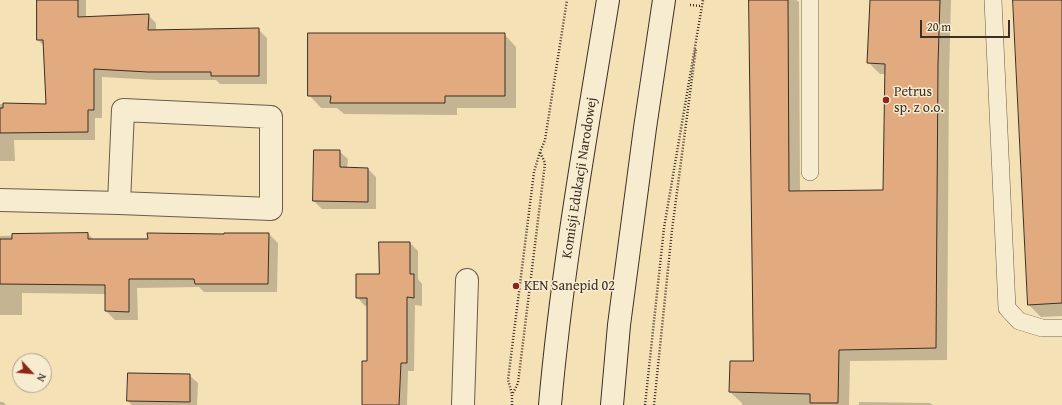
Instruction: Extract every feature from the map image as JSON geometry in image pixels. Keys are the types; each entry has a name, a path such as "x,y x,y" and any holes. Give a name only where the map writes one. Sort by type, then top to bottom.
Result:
{"main road":[{"name":"Komisji Edukacji Narodowej","path":"550,405 556,345 574,213 608,0"},
{"path":"612,405 618,325 664,0"},
{"path":"0,200 271,209 271,117 123,110 119,203"},
{"path":"463,405 467,280"}],"lane":[{"path":"810,0 810,172"},
{"path":"993,0 1007,308 1019,322 1042,328 1062,328"}],"path":[{"path":"512,405 512,394 508,380 534,172 545,140 567,0"},
{"path":"645,405 664,228 703,0"},
{"path":"654,405 672,230 701,6"},
{"path":"512,394 518,383 545,162 540,152"}],"building":[{"path":"37,0 78,0 78,17 149,14 148,30 259,28 259,76 211,76 211,72 148,72 94,69 94,110 88,110 88,132 0,133 0,108 3,108 3,103 46,104 43,40 37,40"},
{"path":"749,0 788,0 789,191 883,190 885,64 867,63 870,0 940,0 938,64 936,348 839,350 838,403 810,403 810,394 729,392 730,361 753,361"},
{"path":"1013,0 1062,0 1062,303 1028,305"},
{"path":"308,33 505,33 505,96 445,96 445,103 330,103 331,96 308,96"},
{"path":"314,150 340,150 340,167 368,168 368,202 313,201"},
{"path":"88,233 88,239 148,239 147,233 269,233 268,284 195,284 194,279 129,279 129,312 105,311 105,285 0,284 0,239 12,239 12,234"},
{"path":"379,242 410,242 410,274 414,274 414,298 407,297 407,363 401,363 399,405 362,405 362,361 367,361 367,298 356,298 356,274 379,274"},
{"path":"128,373 190,374 190,402 127,401"}],"place":[{"name":"Petrus sp. z o.o.","path":"886,100"},
{"name":"KEN Sanepid 02","path":"516,286"}]}
